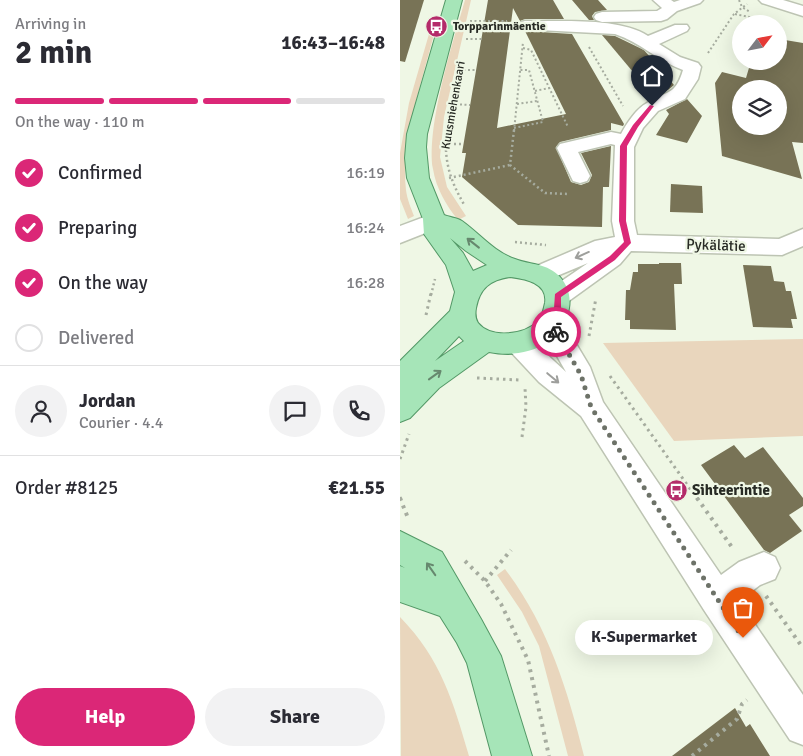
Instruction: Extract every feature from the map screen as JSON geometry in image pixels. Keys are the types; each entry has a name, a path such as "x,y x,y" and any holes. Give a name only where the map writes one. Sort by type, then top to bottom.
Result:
{"main road":[{"name":"Kuusmiehenkaari","path":"454,0 417,134 414,155 416,174 422,197 435,221 435,233 453,256 462,273 467,291"},
{"path":"435,221 452,226 474,244 510,268"},
{"path":"510,268 523,269 540,274 550,282 558,296 558,308 551,324 537,336 519,344 505,345 486,341 472,333 465,325 462,316 462,304 467,291 486,275 510,268"},
{"path":"400,380 462,316"},
{"path":"407,418 429,380 486,341"},
{"path":"400,547 430,564 483,656 506,728 512,756"},
{"path":"400,583 411,590 451,603"}],"street":[{"path":"602,17 661,16 667,4 695,0"},
{"path":"767,0 803,11"},
{"path":"624,5 638,16"},
{"path":"525,26 617,29 635,35 674,61 692,67 689,79 679,95 652,106 624,146 623,221 627,243 612,258 558,296"},
{"path":"647,43 681,28"},
{"path":"580,176 567,148 631,134"},
{"path":"400,235 435,221"},
{"name":"Pykälätie","path":"540,274 603,247 627,243 782,247 803,237"},
{"path":"551,324 581,375 591,407 803,727"},
{"path":"519,344 548,374 591,407"},
{"path":"716,598 757,571"}],"path":[{"path":"692,67 707,55 734,14 751,0"},
{"path":"468,30 472,14"},
{"path":"734,14 739,15"},
{"path":"470,21 525,22 510,165"},
{"path":"585,28 584,40 631,134"},
{"name":"Kuusmiehenkaari","path":"464,47 466,39 483,39"},
{"path":"522,48 531,50 577,146"},
{"name":"Kuusmiehenkaari","path":"456,76 460,62"},
{"path":"458,70 477,70"},
{"path":"514,128 543,122 530,70 520,70"},
{"path":"535,91 549,88"},
{"name":"Kuusmiehenkaari","path":"453,95 444,144 445,159 450,178 466,208"},
{"path":"517,104 537,101"},
{"path":"452,104 470,105"},
{"path":"444,144 464,144"},
{"path":"450,178 510,165"},
{"path":"510,165 544,193 570,194"},
{"path":"513,242 552,246"},
{"path":"422,323 428,308 436,273"},
{"path":"588,343 597,290"},
{"path":"606,369 757,571 803,648"},
{"path":"472,378 527,382 524,385 526,407 522,437"},
{"path":"400,459 409,433 407,418"},
{"path":"485,581 511,550"},
{"path":"692,756 737,719 742,704 751,696"}],"shaded area":[{"path":"465,0 471,0 444,117 440,157 447,187 466,216 458,220 436,183 432,151 433,131 442,84"},
{"path":"429,34 434,34 409,132 405,171 406,190 414,216 408,219 400,199 400,153 409,103"},
{"path":"803,339 803,436 674,441 603,343"},
{"path":"505,569 533,613 554,658 571,706 584,756 568,756 539,646 522,612 497,575"},
{"path":"400,617 426,649 436,665 451,699 469,756 401,756"}],"building":[{"path":"400,0 424,0 405,62 400,61"},
{"path":"488,0 553,0 564,19 525,19 520,21 513,8 497,128 566,114 525,31 572,34 624,124 623,126 611,123 611,130 560,142 556,147 571,182 581,185 589,182 592,175 581,153 611,146 609,187 603,187 602,227 518,225 462,177 466,153 462,153"},
{"path":"572,0 598,0 607,10 595,12 592,16 594,20 589,20"},
{"path":"602,35 615,36 644,50 674,85 654,97"},
{"path":"788,40 803,43 803,143 792,142 802,179 722,156 715,83 722,72 746,78 748,70 788,70"},
{"path":"687,99 702,116 687,143 656,135 669,114 666,110"},
{"path":"671,184 702,186 703,213 670,212"},
{"path":"681,263 682,284 674,284 676,330 630,329 630,320 625,320 626,290 630,290 633,272 638,272 638,264"},
{"path":"743,265 771,266 774,281 784,282 786,291 791,291 797,319 791,319 793,328 753,327"},
{"path":"734,445 745,458 763,447 803,498 803,506 789,515 802,531 770,553 764,550 701,465"},
{"path":"735,708 746,727 750,724 770,756 672,756"}],"way so far":[{"path":"556,332 581,375 591,407 743,638"}],"place":[{"name":"Torpparinmäentie","path":"437,26"},
{"name":"Sihteerintie","path":"676,490"},
{"name":"K-Supermarket","path":"743,638"}],"route":[{"path":"556,332 551,324 556,316 558,296 612,258 627,243 623,221 624,146 635,126 652,106"}]}
